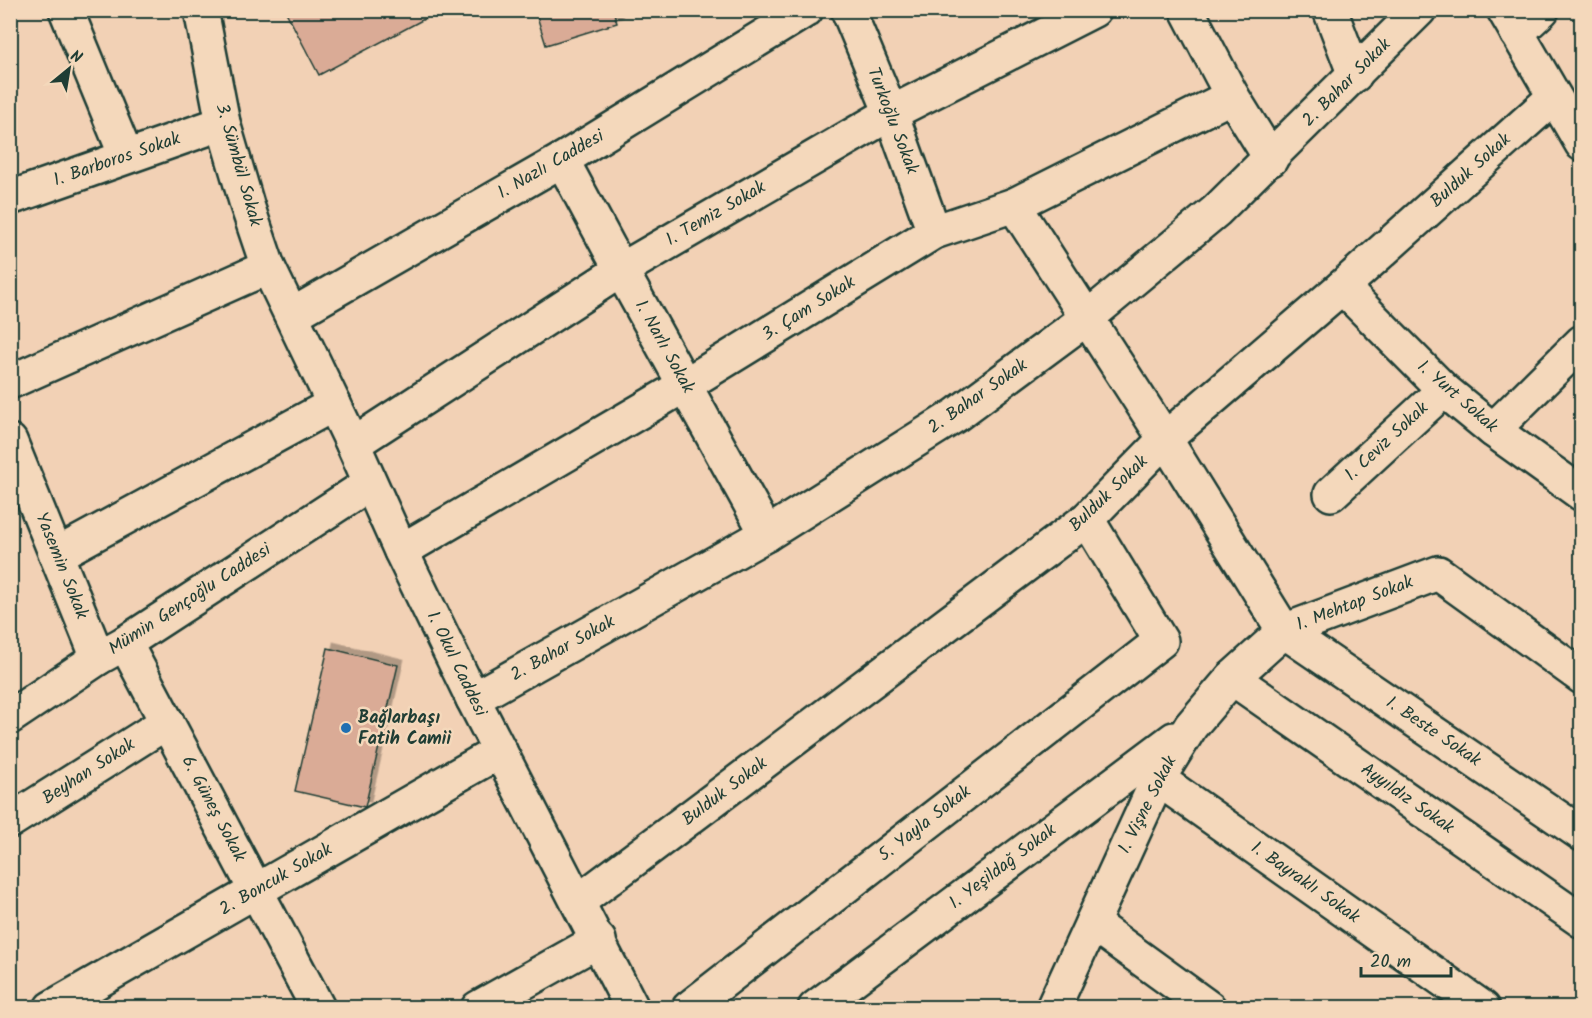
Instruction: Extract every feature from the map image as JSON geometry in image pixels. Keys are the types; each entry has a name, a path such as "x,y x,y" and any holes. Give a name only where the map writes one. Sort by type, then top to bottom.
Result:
{"street":[{"path":"66,10 126,156"},
{"name":"3. Sümbül Sokak","path":"201,10 223,123 247,205 268,267 292,315"},
{"name":"1. Nazlı Caddesi","path":"292,315 562,159 806,10"},
{"name":"Turkoğlu Sokak","path":"848,10 891,113 934,232"},
{"name":"1. Temiz Sokak","path":"353,444 621,270 891,113 1094,10"},
{"path":"1187,10 1232,96 1270,159"},
{"path":"1330,10 1355,75"},
{"name":"2. Bahar Sokak","path":"473,699 767,534 956,415 1087,318 1216,211 1419,10"},
{"path":"1542,10 1510,22 1581,144"},
{"name":"3. Çam Sokak","path":"401,551 685,385 934,232 1014,205 1232,96"},
{"name":"Bulduk Sokak","path":"579,901 1087,519 1164,439 1342,287 1554,97"},
{"name":"1. Barboros Sokak","path":"12,194 223,123"},
{"name":"1. Narlı Sokak","path":"562,159 767,534"},
{"name":"1. Mehtap Sokak","path":"1014,205 1284,631 1438,573 1581,677"},
{"path":"10,382 268,267"},
{"name":"1. Yurt Sokak","path":"1342,287 1444,390 1493,430 1581,494"},
{"name":"1. Okul Caddesi","path":"292,315 353,444 369,484 473,699 579,901 632,1008"},
{"path":"1493,430 1581,342"},
{"name":"1. Ceviz Sokak","path":"1331,494 1444,390"},
{"path":"56,555 334,404"},
{"name":"Yasemin Sokak","path":"10,441 56,555 112,650"},
{"name":"Mümin Gençoğlu Caddesi","path":"10,717 369,484"},
{"name":"5. Yayla Sokak","path":"689,1008 1161,641 1087,519"},
{"name":"1. Vişne Sokak","path":"1053,1008 1158,779 1191,726 1232,678 1284,631"},
{"name":"1. Beste Sokak","path":"1284,631 1581,834"},
{"name":"6. Güneş Sokak","path":"112,650 167,722 318,1008"},
{"name":"Ayyıldız Sokak","path":"1232,678 1581,921"},
{"name":"Beyhan Sokak","path":"10,821 167,722"},
{"name":"1. Yeşildağ Sokak","path":"815,1008 1191,726"},
{"name":"2. Boncuk Sokak","path":"51,1008 500,751"},
{"name":"1. Bayraklı Sokak","path":"1158,779 1483,1008"},
{"path":"1092,923 1201,1005"},
{"path":"478,1008 598,940"}],"building":[{"path":"285,10 441,10 319,75"},
{"path":"535,10 613,10 617,23 546,45"},
{"name":"Bağlarbaşı Fatih Camii","path":"328,648 398,665 365,807 295,791"}],"place":[{"name":"Bağlarbaşı Fatih Camii","path":"346,728"}]}
